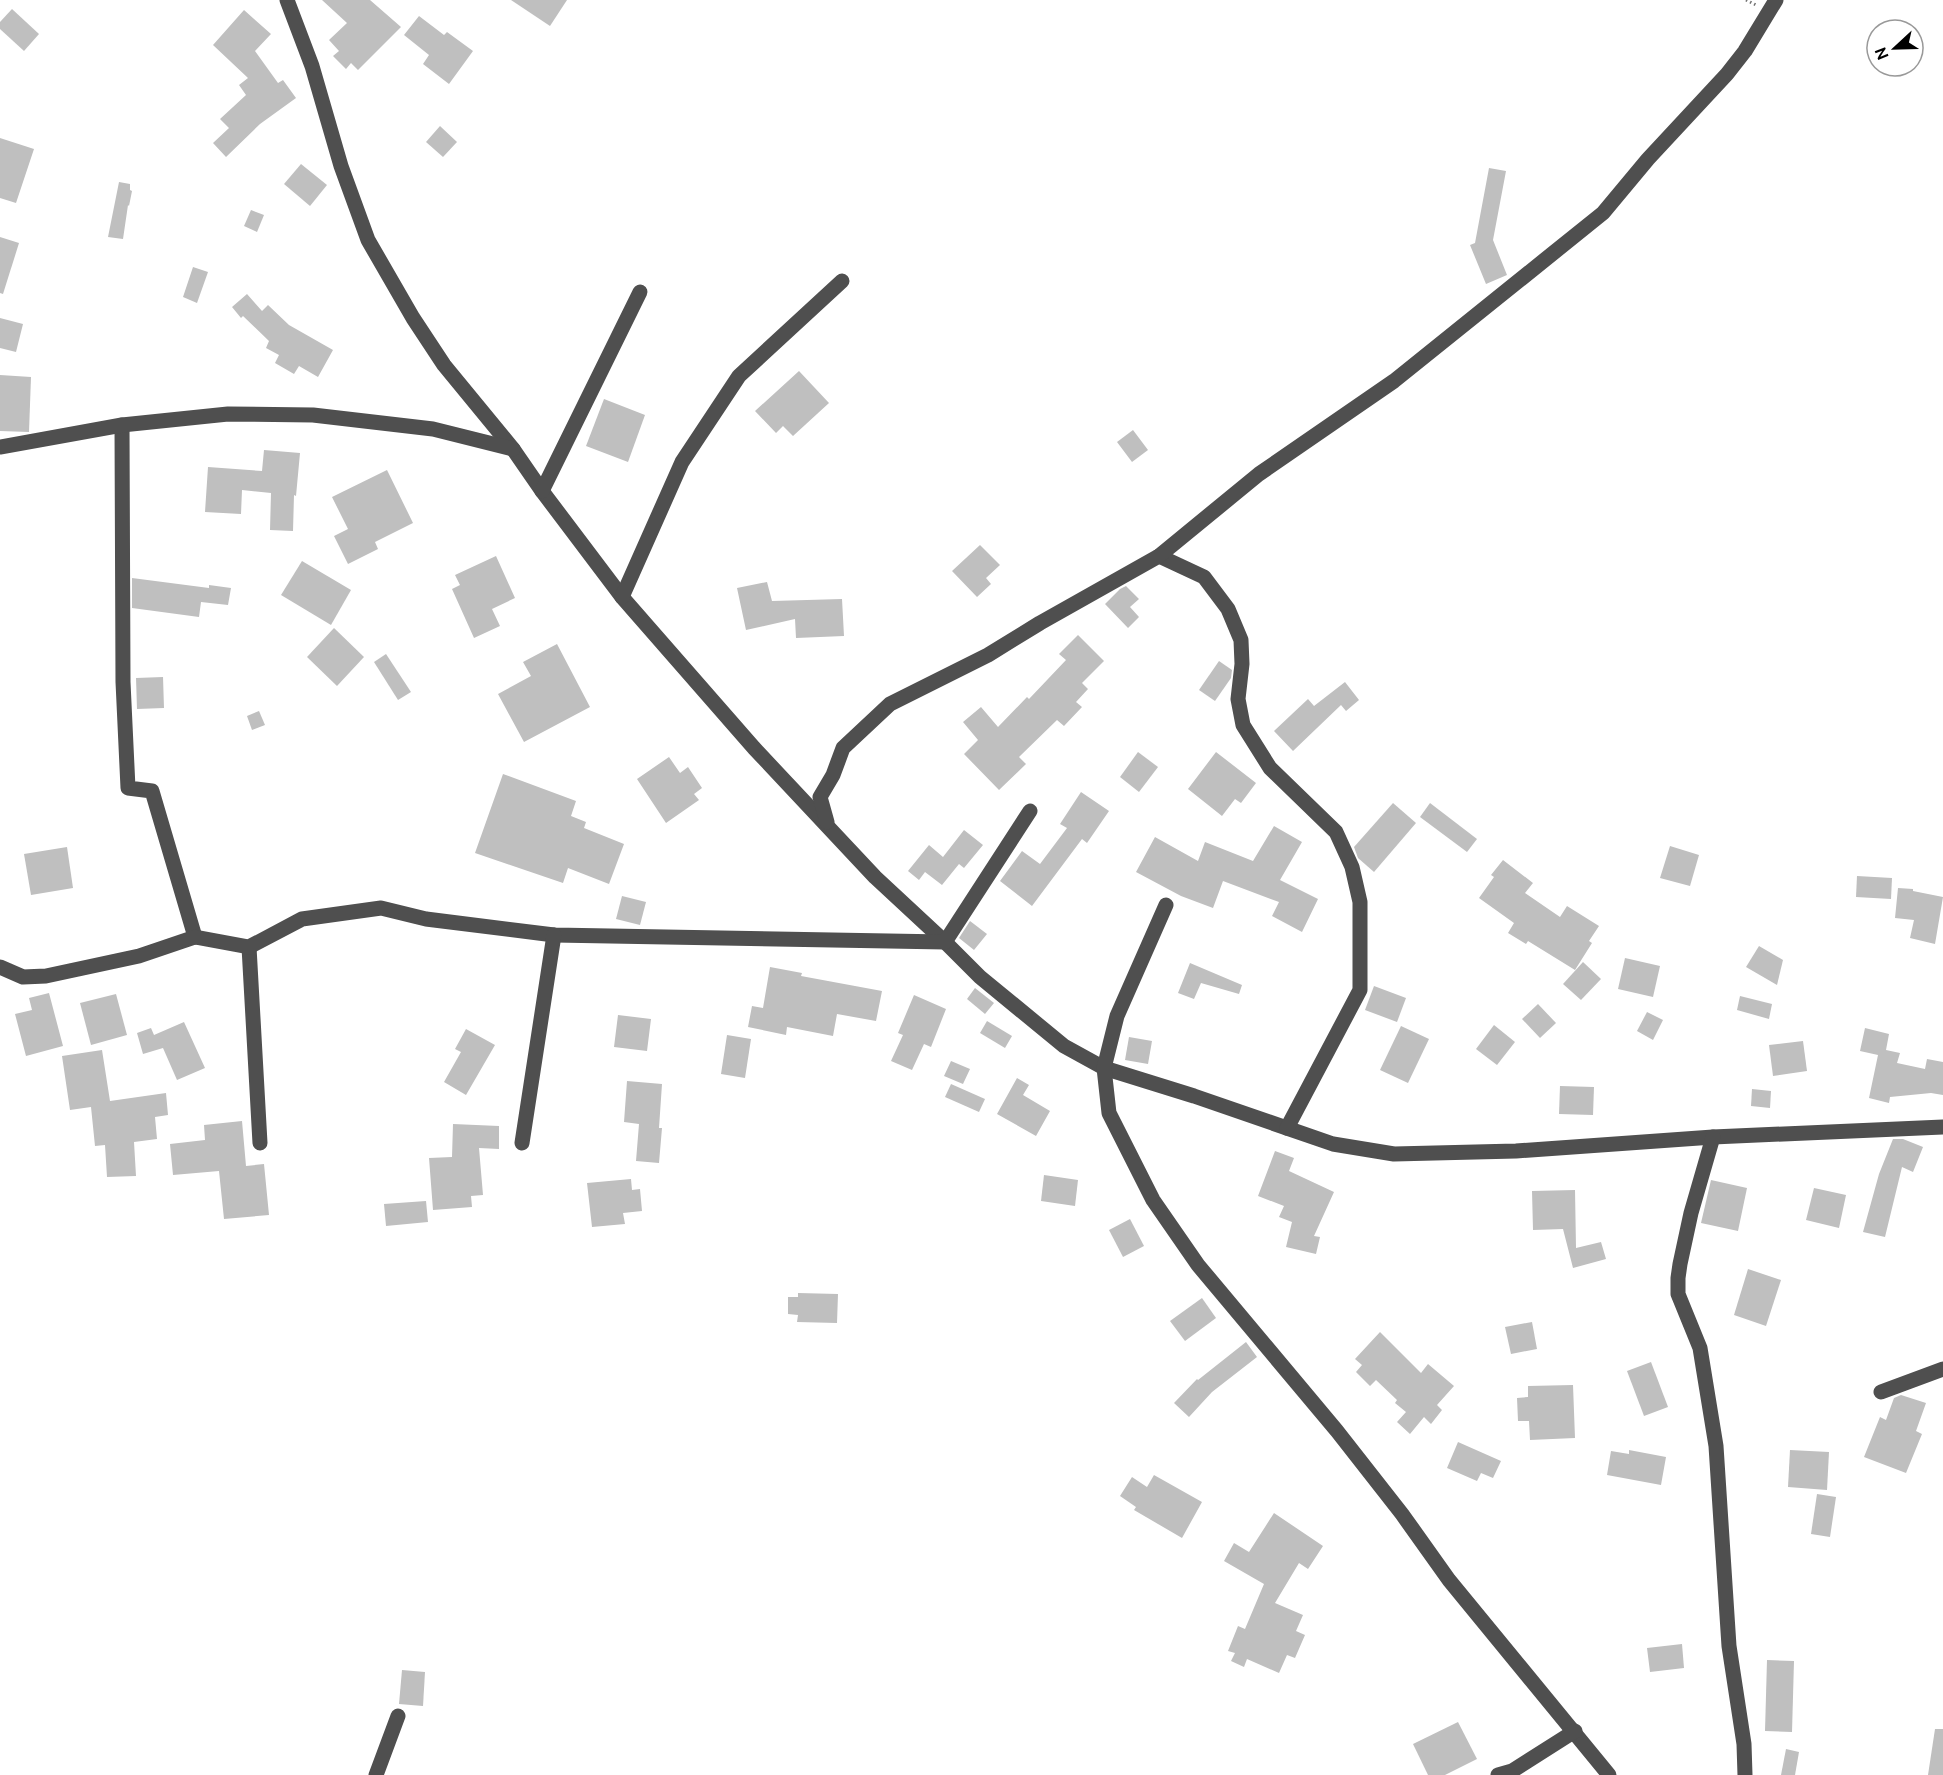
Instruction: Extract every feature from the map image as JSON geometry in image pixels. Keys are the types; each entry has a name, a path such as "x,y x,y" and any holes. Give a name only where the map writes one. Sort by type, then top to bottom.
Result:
{"street":[{"path":"288,0 312,66 341,166 368,240 413,318 444,365 513,449 622,597 754,748 875,877 980,977 1056,1039 1104,1068 1333,1144 1394,1155 1516,1151 1713,1137 1943,1127"},
{"path":"828,825 820,797 833,775 843,748 890,704 988,655 1159,556 1259,474 1394,381 1603,213 1648,159 1727,74 1745,51 1776,0"},
{"path":"622,597 682,462 739,376 842,281"},
{"path":"542,491 640,292"},
{"path":"0,447 122,425 228,414 313,415 433,429 513,449"},
{"path":"122,425 123,682 128,788 152,791 195,937"},
{"path":"1159,556 1204,577 1228,609 1241,640 1242,664 1238,699 1243,725 1270,768 1336,832 1352,867 1360,902 1360,990 1287,1128"},
{"path":"945,942 1030,811"},
{"path":"1166,905 1117,1016 1104,1068 1109,1113 1153,1200 1198,1265 1337,1431 1402,1514 1449,1580 1609,1775"},
{"path":"0,967 23,976 46,976 139,956 195,937 249,947 302,919 381,908 426,919 554,935 945,942"},
{"path":"522,1143 554,935"},
{"path":"249,947 260,1143"},
{"path":"1713,1137 1691,1213 1680,1264 1678,1294 1700,1348 1716,1446 1729,1646 1744,1744 1745,1775"},
{"path":"1881,1392 1943,1369"},
{"path":"376,1775 398,1716"},
{"path":"1498,1775 1512,1771 1575,1731"}],"building":[{"path":"322,0 370,0 401,27 358,70 351,63 346,69 333,56 339,51 329,40 347,23"},
{"path":"511,0 567,0 550,26"},
{"path":"12,9 39,34 24,51 0,29 0,22"},
{"path":"244,10 271,34 255,51 278,83 283,80 296,98 260,124 226,157 213,143 229,128 220,119 246,95 239,85 248,78 213,45"},
{"path":"419,16 444,35 447,32 473,51 449,84 423,64 429,55 404,35"},
{"path":"440,126 457,142 443,157 426,142"},
{"path":"0,138 34,149 16,203 0,198"},
{"path":"301,164 327,185 310,206 284,184"},
{"path":"1489,168 1506,171 1493,240 1507,275 1486,284 1470,245 1475,243"},
{"path":"119,182 130,184 132,191 123,239 108,237"},
{"path":"251,210 264,215 257,232 244,226"},
{"path":"0,237 19,243 3,294 0,293"},
{"path":"193,267 208,272 197,303 183,297"},
{"path":"247,294 262,311 268,305 289,325 333,350 318,377 299,366 294,374 275,363 279,355 266,348 269,341 243,316 241,318 232,307"},
{"path":"0,318 23,324 16,352 0,348"},
{"path":"799,371 829,403 793,436 783,426 776,433 755,411"},
{"path":"0,375 31,377 29,432 0,431"},
{"path":"604,399 645,415 628,462 586,446"},
{"path":"1133,430 1148,450 1132,462 1117,442"},
{"path":"264,450 300,453 296,496 294,495 293,531 270,530 271,493 242,490 241,514 205,512 208,467 262,471"},
{"path":"387,470 413,523 375,542 378,549 348,564 334,536 348,529 332,497"},
{"path":"980,545 1000,565 986,578 991,584 977,597 952,571"},
{"path":"496,556 515,598 492,609 500,626 474,638 452,589 460,585 455,575"},
{"path":"302,561 351,590 331,625 281,595"},
{"path":"132,578 209,588 209,585 231,588 228,605 201,602 199,617 132,608"},
{"path":"767,582 772,601 842,599 844,636 796,638 795,619 746,630 737,588"},
{"path":"1126,586 1139,599 1130,607 1139,617 1128,628 1105,604"},
{"path":"334,628 364,657 337,686 307,657"},
{"path":"1078,635 1104,661 1082,683 1088,689 1076,702 1082,707 1064,726 1057,720 1019,757 1026,764 999,790 964,754 978,740 963,722 981,707 998,727 1027,697 1029,699 1066,660 1059,654"},
{"path":"557,644 590,707 524,742 498,694 531,676 523,662"},
{"path":"386,654 411,692 398,700 374,662"},
{"path":"1219,661 1232,670 1231,678 1215,701 1199,690"},
{"path":"163,677 164,708 137,709 136,678"},
{"path":"1345,682 1359,700 1346,711 1341,705 1293,751 1274,731 1308,699 1314,706"},
{"path":"259,711 265,725 252,730 247,716"},
{"path":"1138,752 1158,767 1139,792 1120,777"},
{"path":"1216,752 1256,783 1241,803 1235,799 1222,816 1188,789"},
{"path":"669,757 680,773 688,767 702,788 694,794 699,800 666,823 637,779"},
{"path":"503,774 576,801 571,816 586,822 584,828 624,844 609,884 568,868 563,883 475,853"},
{"path":"1081,792 1109,811 1087,843 1082,839 1032,906 1000,881 1022,851 1040,864 1067,828 1060,824"},
{"path":"1393,803 1416,823 1374,872 1358,858 1354,847"},
{"path":"1430,803 1477,839 1467,852 1420,817"},
{"path":"1274,826 1302,842 1280,880 1318,899 1302,932 1272,916 1279,902 1223,881 1213,908 1181,896 1136,872 1155,837 1198,861 1205,842 1253,861"},
{"path":"964,830 983,845 964,868 959,864 942,885 925,872 919,880 908,871 929,845 943,857"},
{"path":"1670,846 1699,855 1690,886 1660,878"},
{"path":"67,847 73,888 31,895 24,854"},
{"path":"1503,860 1533,883 1525,893 1560,917 1567,906 1599,926 1589,941 1592,943 1575,970 1528,941 1526,944 1508,933 1514,923 1479,898 1494,877 1491,875"},
{"path":"1857,876 1892,878 1891,899 1856,897"},
{"path":"1898,888 1913,889 1913,891 1943,897 1935,944 1910,938 1914,920 1895,918"},
{"path":"622,896 646,902 640,925 616,919"},
{"path":"970,921 987,934 974,950 959,938"},
{"path":"1759,946 1783,960 1777,985 1746,967"},
{"path":"1625,958 1660,966 1653,997 1618,989"},
{"path":"1583,962 1601,979 1581,1000 1563,984"},
{"path":"1190,963 1242,985 1239,994 1201,983 1194,999 1178,993"},
{"path":"770,967 802,973 801,976 882,991 876,1021 837,1014 833,1036 787,1027 786,1035 748,1027 752,1006 763,1008"},
{"path":"1374,986 1406,998 1397,1022 1365,1010"},
{"path":"975,988 994,1003 985,1014 967,999"},
{"path":"49,993 63,1046 26,1056 15,1014 32,1010 29,998"},
{"path":"116,994 127,1035 91,1045 80,1003"},
{"path":"914,995 946,1009 931,1047 924,1044 912,1070 891,1061 903,1035 898,1033"},
{"path":"1740,996 1772,1004 1769,1019 1737,1010"},
{"path":"1538,1004 1556,1023 1540,1038 1522,1019"},
{"path":"1647,1012 1663,1020 1653,1040 1637,1031"},
{"path":"618,1015 651,1019 647,1051 614,1047"},
{"path":"987,1021 1012,1036 1005,1048 980,1033"},
{"path":"184,1022 205,1068 177,1080 163,1048 143,1054 137,1033 151,1028 154,1035"},
{"path":"1494,1025 1515,1042 1497,1065 1476,1049"},
{"path":"1401,1026 1429,1039 1408,1083 1380,1070"},
{"path":"1865,1028 1889,1034 1886,1050 1900,1053 1897,1063 1925,1069 1927,1059 1943,1062 1943,1095 1931,1093 1890,1097 1889,1103 1869,1098 1878,1055 1860,1051"},
{"path":"466,1029 495,1045 466,1095 444,1082 461,1052 455,1049"},
{"path":"727,1035 751,1039 745,1078 721,1074"},
{"path":"1129,1037 1152,1041 1148,1064 1125,1060"},
{"path":"1803,1041 1807,1071 1773,1076 1769,1045"},
{"path":"102,1050 110,1101 166,1093 168,1115 155,1117 157,1139 134,1142 136,1176 107,1177 105,1145 95,1146 91,1107 70,1110 62,1056"},
{"path":"951,1061 970,1069 963,1084 944,1076"},
{"path":"1017,1078 1029,1085 1023,1095 1050,1111 1036,1136 997,1114"},
{"path":"627,1081 662,1084 659,1163 636,1161 639,1124 624,1122"},
{"path":"951,1084 985,1099 979,1112 945,1097"},
{"path":"1560,1086 1594,1087 1593,1115 1559,1114"},
{"path":"1752,1089 1771,1091 1770,1108 1751,1106"},
{"path":"242,1121 246,1166 264,1164 269,1215 224,1219 219,1171 173,1175 170,1144 205,1140 204,1125"},
{"path":"453,1124 499,1126 499,1149 479,1148 483,1195 471,1196 472,1207 433,1210 429,1158 452,1157"},
{"path":"1893,1139 1903,1139 1923,1147 1913,1172 1902,1167 1885,1237 1863,1232 1879,1174"},
{"path":"1275,1151 1294,1158 1289,1171 1334,1192 1314,1236 1320,1237 1316,1254 1286,1247 1292,1222 1279,1217 1284,1206 1258,1196"},
{"path":"1044,1175 1078,1180 1075,1206 1041,1201"},
{"path":"631,1179 632,1190 640,1189 642,1211 623,1213 625,1224 592,1227 587,1183"},
{"path":"1711,1180 1747,1188 1738,1231 1701,1223"},
{"path":"1814,1188 1846,1195 1839,1228 1806,1220"},
{"path":"1575,1190 1576,1248 1601,1242 1606,1259 1573,1268 1563,1229 1533,1230 1532,1191"},
{"path":"426,1201 428,1222 386,1226 384,1204"},
{"path":"1130,1219 1144,1246 1123,1257 1109,1230"},
{"path":"1748,1269 1781,1280 1766,1326 1734,1315"},
{"path":"798,1293 838,1294 837,1323 797,1322 798,1315 788,1314 788,1297 798,1297"},
{"path":"1202,1298 1216,1318 1185,1341 1170,1321"},
{"path":"1532,1322 1537,1349 1511,1354 1505,1327"},
{"path":"1380,1332 1421,1373 1428,1364 1454,1386 1437,1405 1442,1410 1431,1424 1424,1417 1410,1434 1397,1422 1406,1412 1395,1403 1397,1400 1376,1380 1370,1386 1356,1372 1362,1365 1355,1359"},
{"path":"1246,1342 1257,1357 1212,1392 1189,1417 1174,1403 1197,1379"},
{"path":"1651,1362 1668,1407 1644,1416 1627,1371"},
{"path":"1573,1385 1575,1438 1530,1440 1529,1421 1518,1421 1517,1398 1528,1397 1528,1386"},
{"path":"1901,1395 1926,1403 1916,1431 1922,1434 1906,1473 1864,1457 1880,1417 1886,1420 1894,1398"},
{"path":"1458,1442 1501,1461 1493,1478 1481,1473 1477,1481 1447,1468"},
{"path":"1629,1450 1666,1457 1661,1485 1607,1475 1611,1451 1629,1454"},
{"path":"1790,1450 1829,1452 1827,1490 1788,1487"},
{"path":"1154,1475 1202,1502 1182,1538 1134,1510 1136,1507 1120,1496 1132,1477 1147,1487"},
{"path":"1817,1494 1836,1497 1830,1537 1811,1534"},
{"path":"1274,1513 1323,1546 1308,1569 1299,1563 1275,1603 1303,1615 1296,1631 1305,1635 1295,1658 1287,1655 1279,1673 1247,1659 1244,1667 1231,1661 1235,1653 1228,1651 1238,1626 1245,1629 1264,1584 1224,1561 1234,1543 1249,1552"},
{"path":"1682,1644 1684,1668 1650,1672 1647,1648"},
{"path":"1767,1660 1794,1661 1792,1732 1765,1731"},
{"path":"402,1670 425,1672 423,1706 399,1704"},
{"path":"1458,1722 1477,1759 1445,1775 1428,1775 1413,1744"},
{"path":"1935,1729 1943,1729 1943,1775 1928,1775"},
{"path":"1786,1749 1799,1752 1795,1775 1781,1775"}]}
